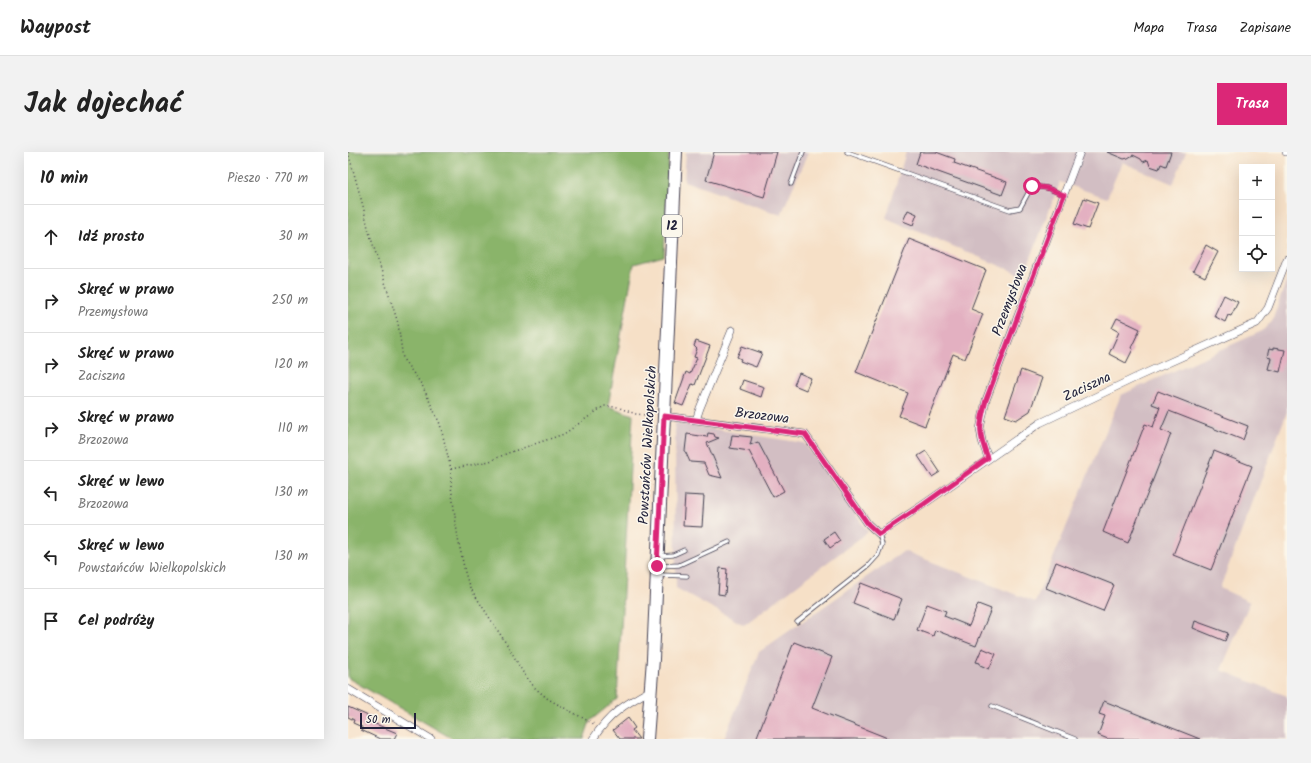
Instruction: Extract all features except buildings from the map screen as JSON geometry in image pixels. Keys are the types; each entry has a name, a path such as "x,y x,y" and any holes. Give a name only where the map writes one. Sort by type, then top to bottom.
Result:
{"main road":[{"name":"Powstańców Wielkopolskich","path":"647,739 651,690 676,152"}],"street":[{"name":"Przemysłowa","path":"988,458 982,441 980,429 986,400 1080,152"},
{"name":"Zaciszna","path":"879,534 1040,423 1139,376 1257,323 1268,308 1287,259"},
{"path":"696,420 732,330"},
{"name":"Brzozowa","path":"664,416 805,434 868,524 879,534"},
{"path":"348,689 430,739"},
{"path":"594,739 606,720 629,702 651,690"}],"lane":[{"path":"791,184 803,152"},
{"path":"847,152 1010,210 1020,208 1032,186 1047,188 1064,195"},
{"path":"797,622 868,566 878,555 882,544 879,534"},
{"path":"657,566 680,565 729,542"},
{"path":"657,566 673,555 684,550"},
{"path":"657,566 687,576"},
{"path":"992,706 1075,739"}],"path":[{"path":"348,152 369,232 398,323 403,359 422,385 440,424 451,469 450,486 458,539 469,586 511,650 522,671 534,687 554,702 601,727"},
{"path":"451,469 490,461 522,448 564,434 604,406 617,406 636,414 664,416"}],"shaded area":[{"path":"686,152 808,152 781,215 684,181"},
{"path":"906,152 1186,152 1173,184 1122,162 1107,198 1060,182 1024,276 886,218"},
{"path":"1287,279 1287,412 1220,588 1250,602 1221,670 1287,696 1287,739 724,739 759,652 904,551 1035,602 1121,395 1262,331 1272,321"},
{"path":"675,423 804,443 868,532 744,625 676,588"}],"green space":[{"path":"348,152 669,152 664,256 634,264 608,406 633,415 617,699 590,721 584,739 453,739 348,678"}],"route":[{"path":"657,566 664,416 805,434 868,524 879,534 988,458 982,441 980,429 986,400 1064,195 1047,188 1032,186"}]}
